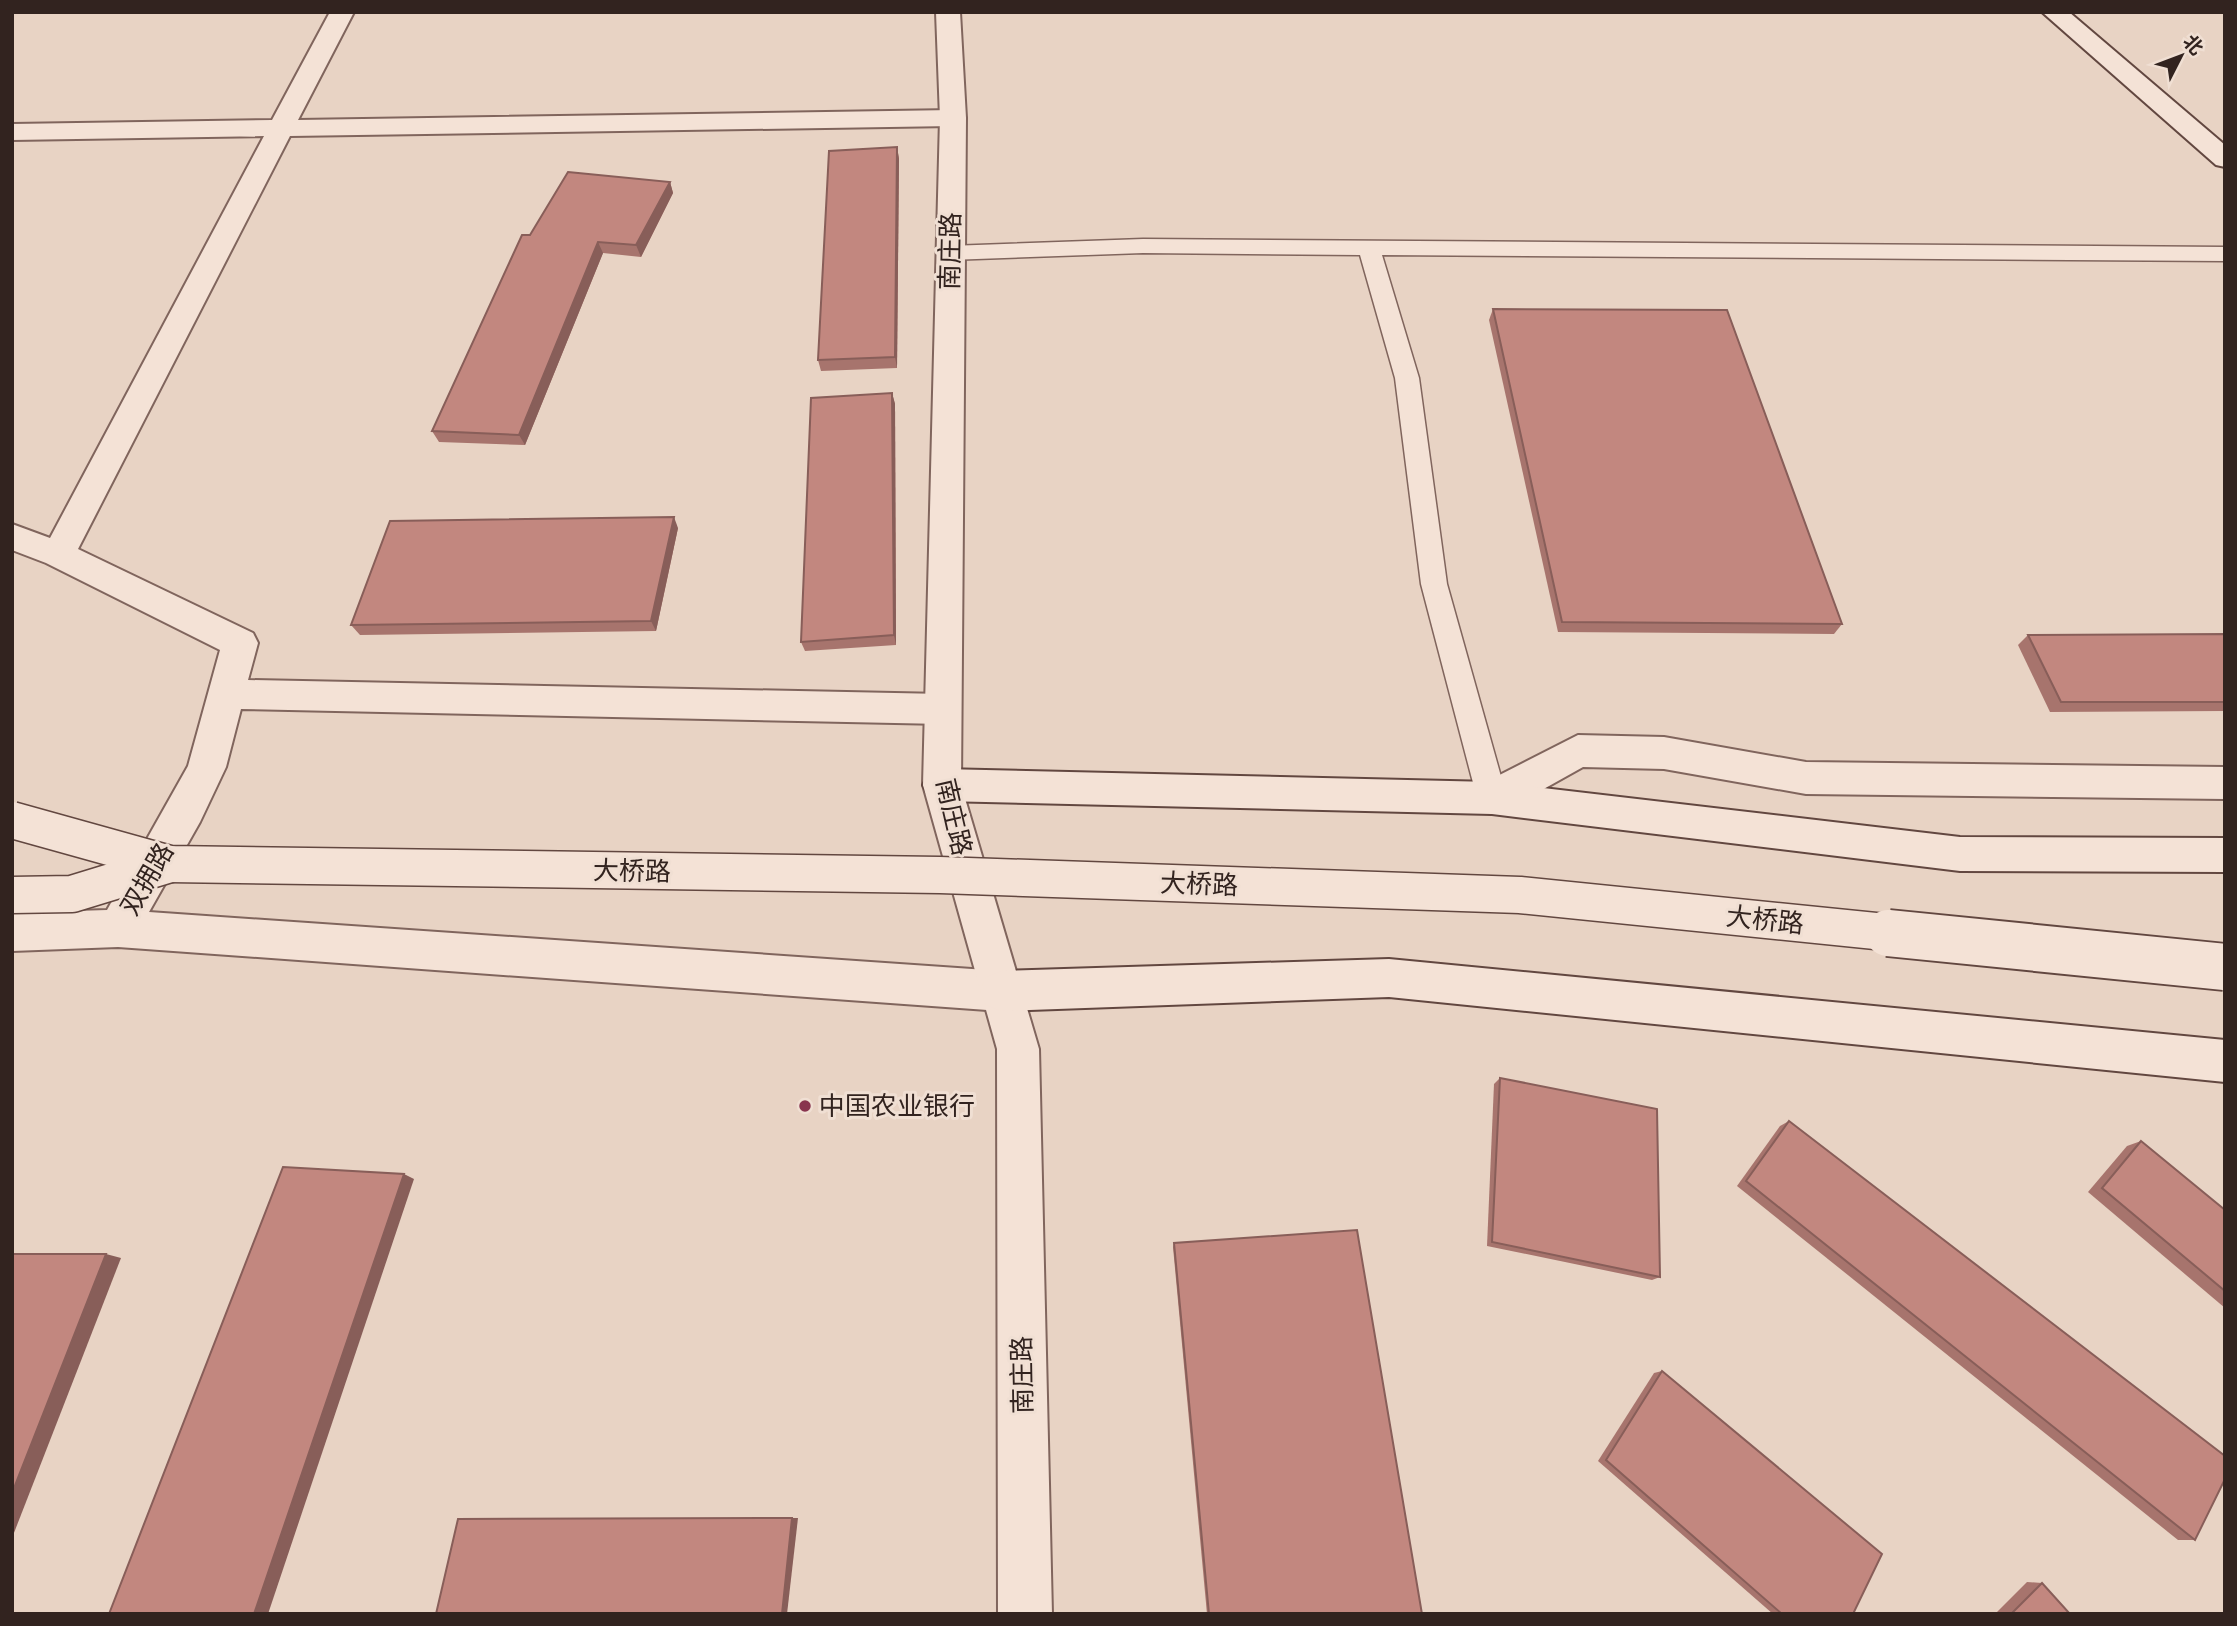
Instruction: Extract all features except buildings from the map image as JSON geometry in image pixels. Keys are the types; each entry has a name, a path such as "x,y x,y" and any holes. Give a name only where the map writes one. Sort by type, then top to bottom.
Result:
{"street":[{"path":"12,537 58,554 342,12"},
{"name":"南庄路","path":"948,12 953,118 942,785 1018,1048 1026,1614"},
{"path":"2054,12 2225,159"},
{"path":"2089,12 2118,35"},
{"path":"12,132 953,118"},
{"name":"双拥路","path":"12,932 118,928 186,810 207,767 240,643 58,554"},
{"path":"227,694 943,709"},
{"path":"1492,798 1578,751 1664,753 1806,778 2225,783"},
{"path":"942,785 1492,798 1961,854 2225,856"},
{"path":"12,820 170,864"},
{"path":"12,895 72,894 170,864"},
{"name":"大桥路","path":"170,864 940,875 1520,895 2225,967"},
{"path":"118,928 1001,991 1389,978 2225,1061"}],"lane":[{"path":"949,253 1143,246 2225,254"},
{"path":"1369,249 1407,378 1434,584 1492,798"}],"place":[{"name":"中国农业银行","path":"805,1106"}]}
